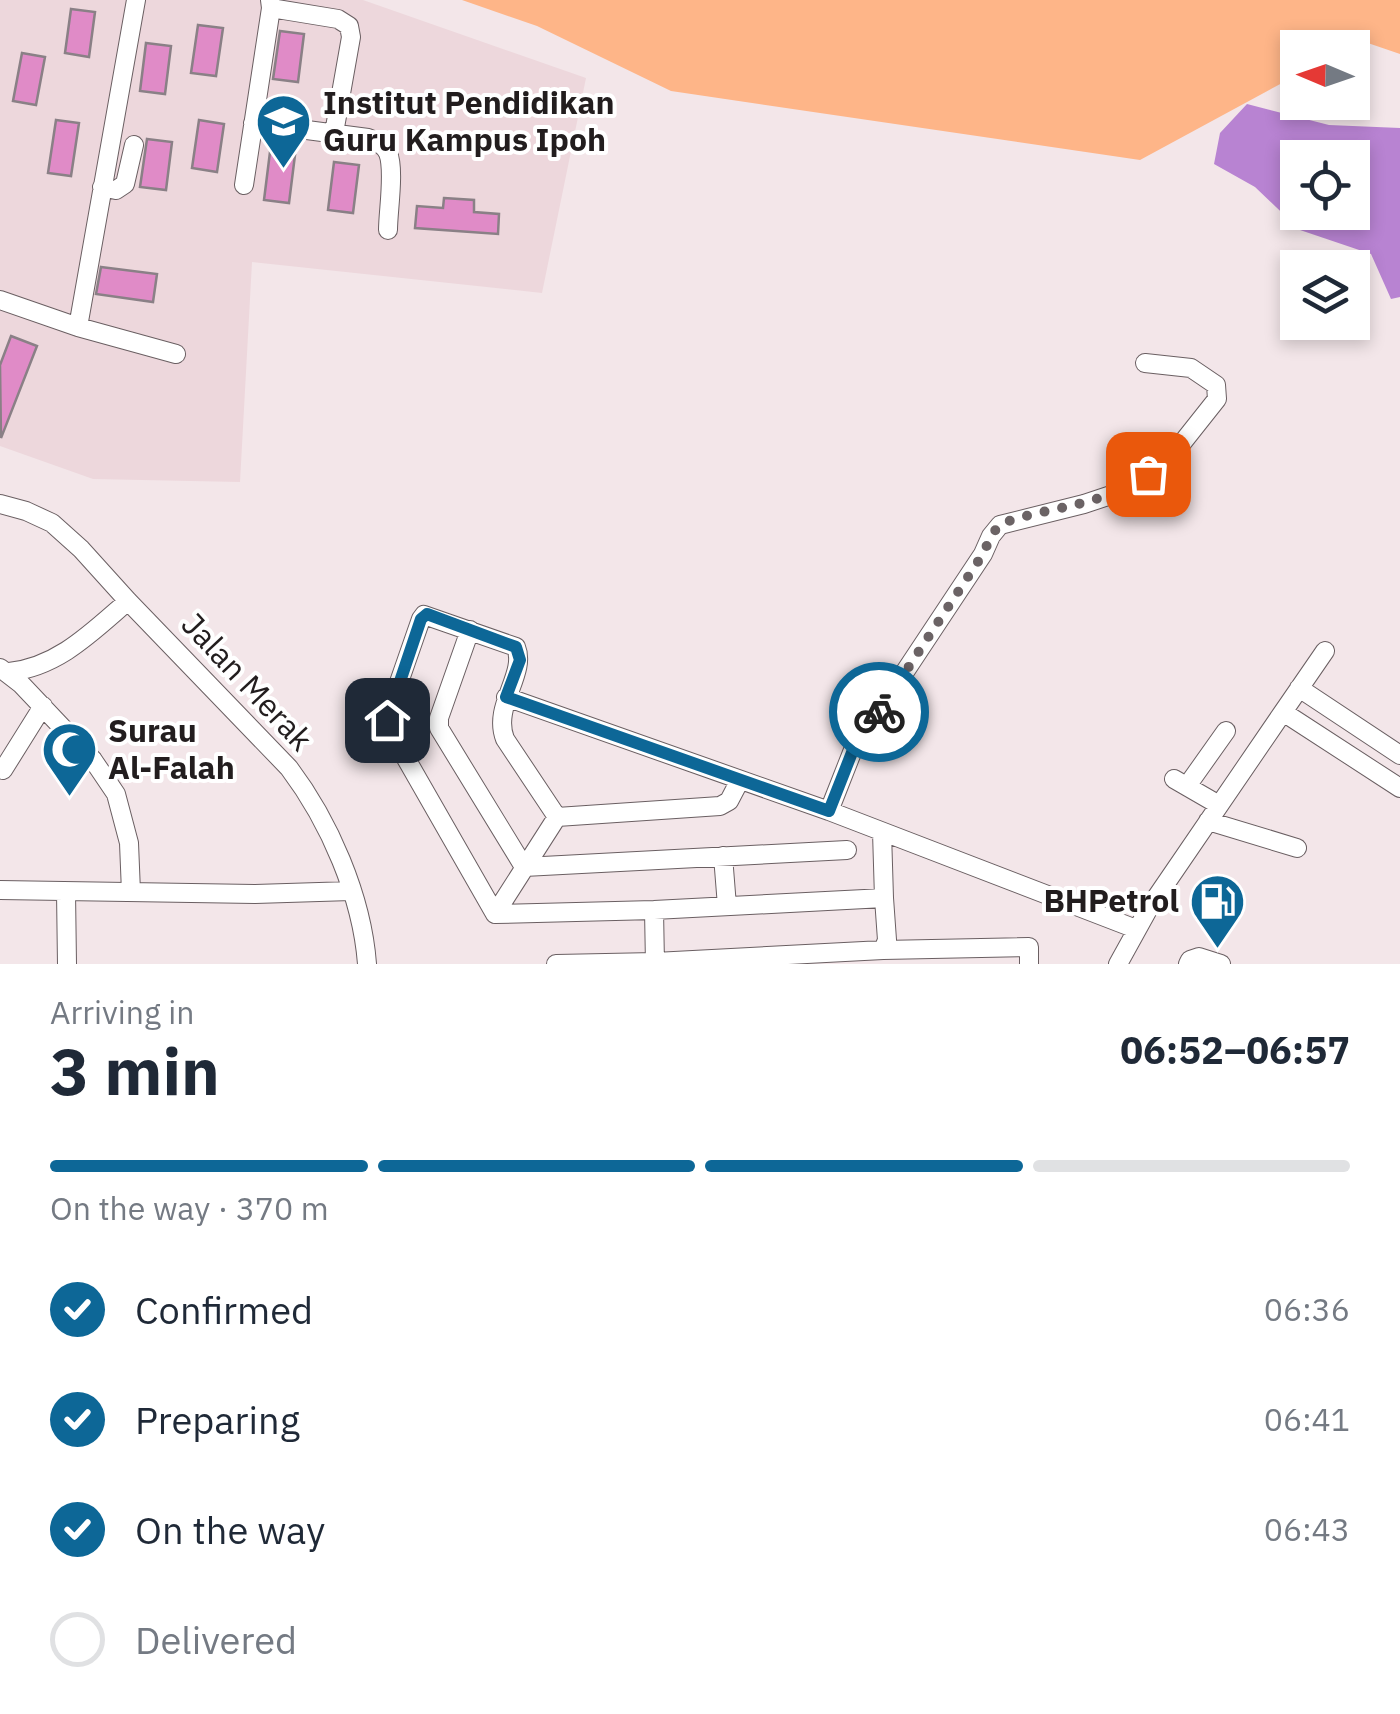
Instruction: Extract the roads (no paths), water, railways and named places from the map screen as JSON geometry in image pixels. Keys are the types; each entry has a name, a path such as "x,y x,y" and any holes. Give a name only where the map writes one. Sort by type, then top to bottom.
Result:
{"street":[{"path":"78,328 136,0"},
{"path":"244,185 271,4 338,19 349,26 351,38 334,133"},
{"path":"253,124 368,138 385,148 390,164 388,230"},
{"path":"102,187 116,190 125,184 134,145"},
{"path":"0,300 78,328 176,354"},
{"path":"829,811 853,750 1000,524 1126,490 1171,458 1217,400 1216,385 1191,368 1145,363"},
{"name":"Jalan Merak","path":"0,504 52,524 82,549 289,768 328,830 351,891 367,964"},
{"path":"4,670 33,668 65,653 128,601"},
{"path":"494,914 388,727 387,720 423,616 427,614 516,647 520,660 506,697 501,722 504,739 557,817"},
{"path":"470,630 438,728 524,868"},
{"path":"1118,964 1136,928 1325,651"},
{"path":"4,670 93,760 116,794 128,843 130,892"},
{"path":"1299,688 1400,754"},
{"path":"506,697 829,811 1136,928"},
{"path":"3,770 43,706"},
{"path":"1283,712 1400,788"},
{"path":"1226,731 1180,783 1213,813 1297,848"},
{"path":"557,817 720,806 729,802 740,780"},
{"path":"494,914 557,817"},
{"path":"882,832 887,940 882,950"},
{"path":"524,868 846,850"},
{"path":"723,856 727,906"},
{"path":"0,890 255,894 351,891"},
{"path":"66,892 66,964"},
{"path":"494,914 884,898"},
{"path":"654,910 655,963"},
{"path":"556,964 836,958 882,950 1028,947 1029,964"},
{"path":"1188,964 1199,957 1221,964"}],"place":[{"name":"Institut Pendidikan Guru Kampus Ipoh","path":"284,170"},
{"name":"Surau Al-Falah","path":"69,798"},
{"name":"BHPetrol","path":"1218,950"}]}
